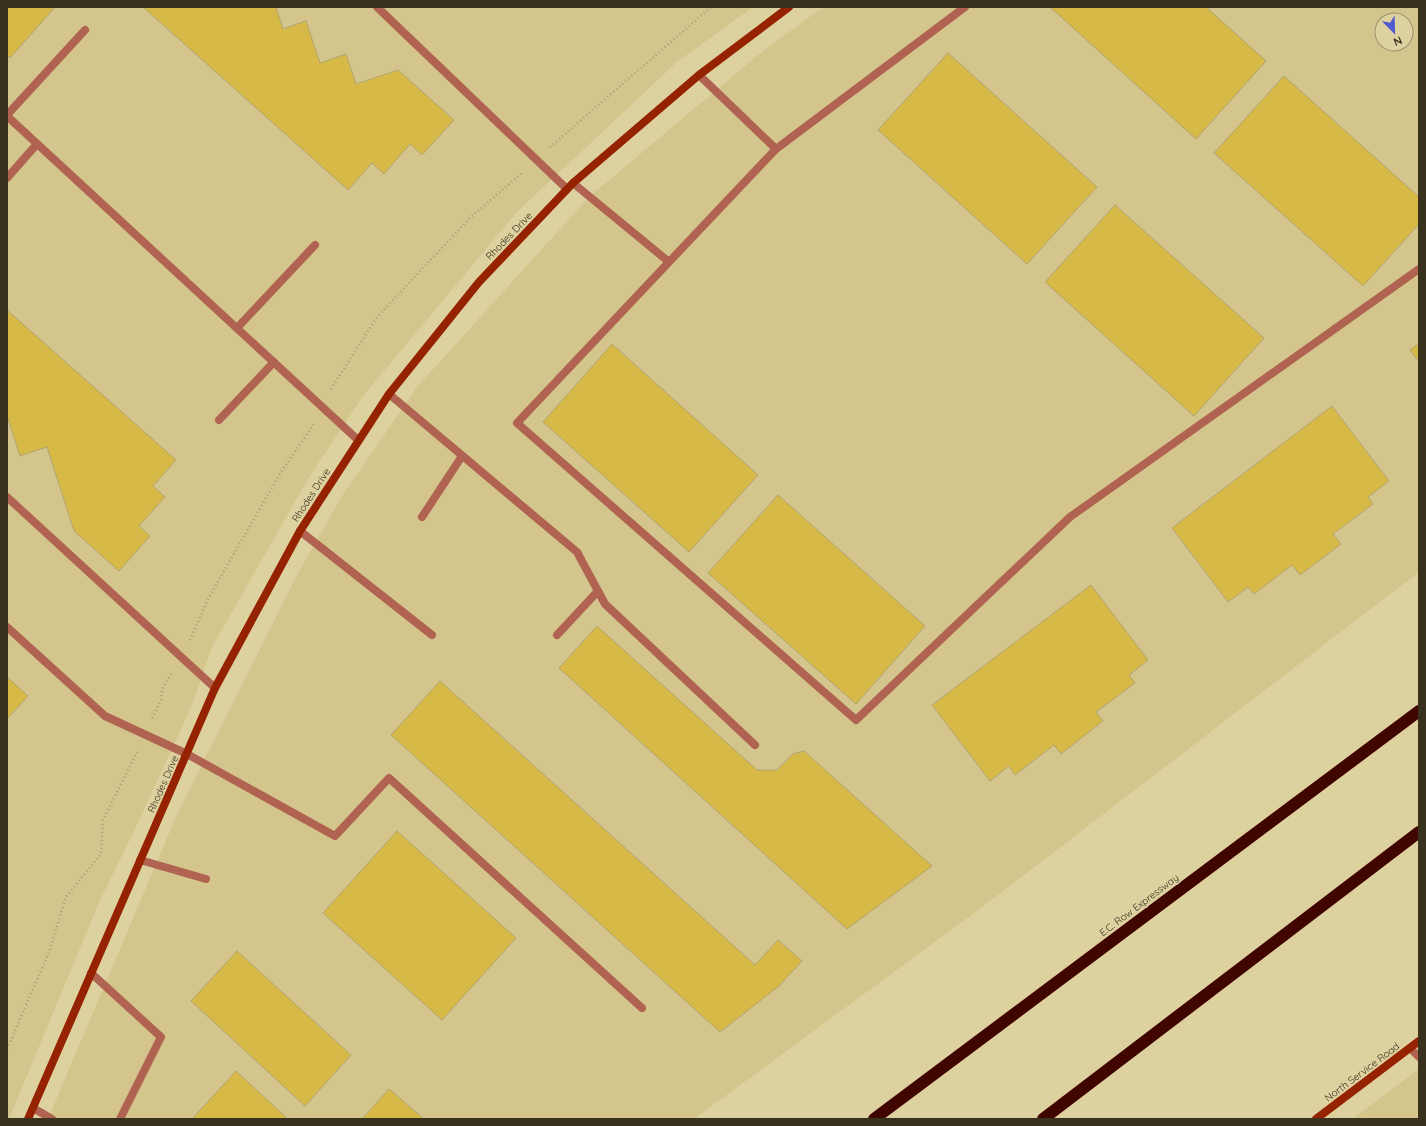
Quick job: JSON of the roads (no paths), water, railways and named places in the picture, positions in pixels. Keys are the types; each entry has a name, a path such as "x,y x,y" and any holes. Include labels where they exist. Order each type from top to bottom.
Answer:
{"highway":[{"name":"E.C. Row Expressway","path":"874,1119 1419,711"},
{"path":"1043,1119 1419,832"}],"street":[{"name":"Rhodes Drive","path":"28,1119 215,688 300,531 389,394 480,282 570,186 699,75 789,7"},
{"name":"North Service Road","path":"1316,1119 1419,1041"}],"lane":[{"path":"377,7 570,186 669,262"},
{"path":"965,7 776,149 517,423 856,720 1070,517 1419,269"},
{"path":"85,30 7,116 358,440"},
{"path":"699,75 776,149"},
{"path":"7,178 37,144"},
{"path":"237,328 315,245"},
{"path":"219,420 274,362"},
{"path":"389,394 577,552 605,604 755,745"},
{"path":"422,517 462,456"},
{"path":"7,497 215,688"},
{"path":"300,531 432,636"},
{"path":"557,635 598,591"},
{"path":"7,627 105,716 186,754 335,836 389,778 642,1008"},
{"path":"140,860 206,879"},
{"path":"91,974 161,1037 120,1119"},
{"path":"1410,1048 1419,1058"},
{"path":"33,1108 52,1119"}]}
